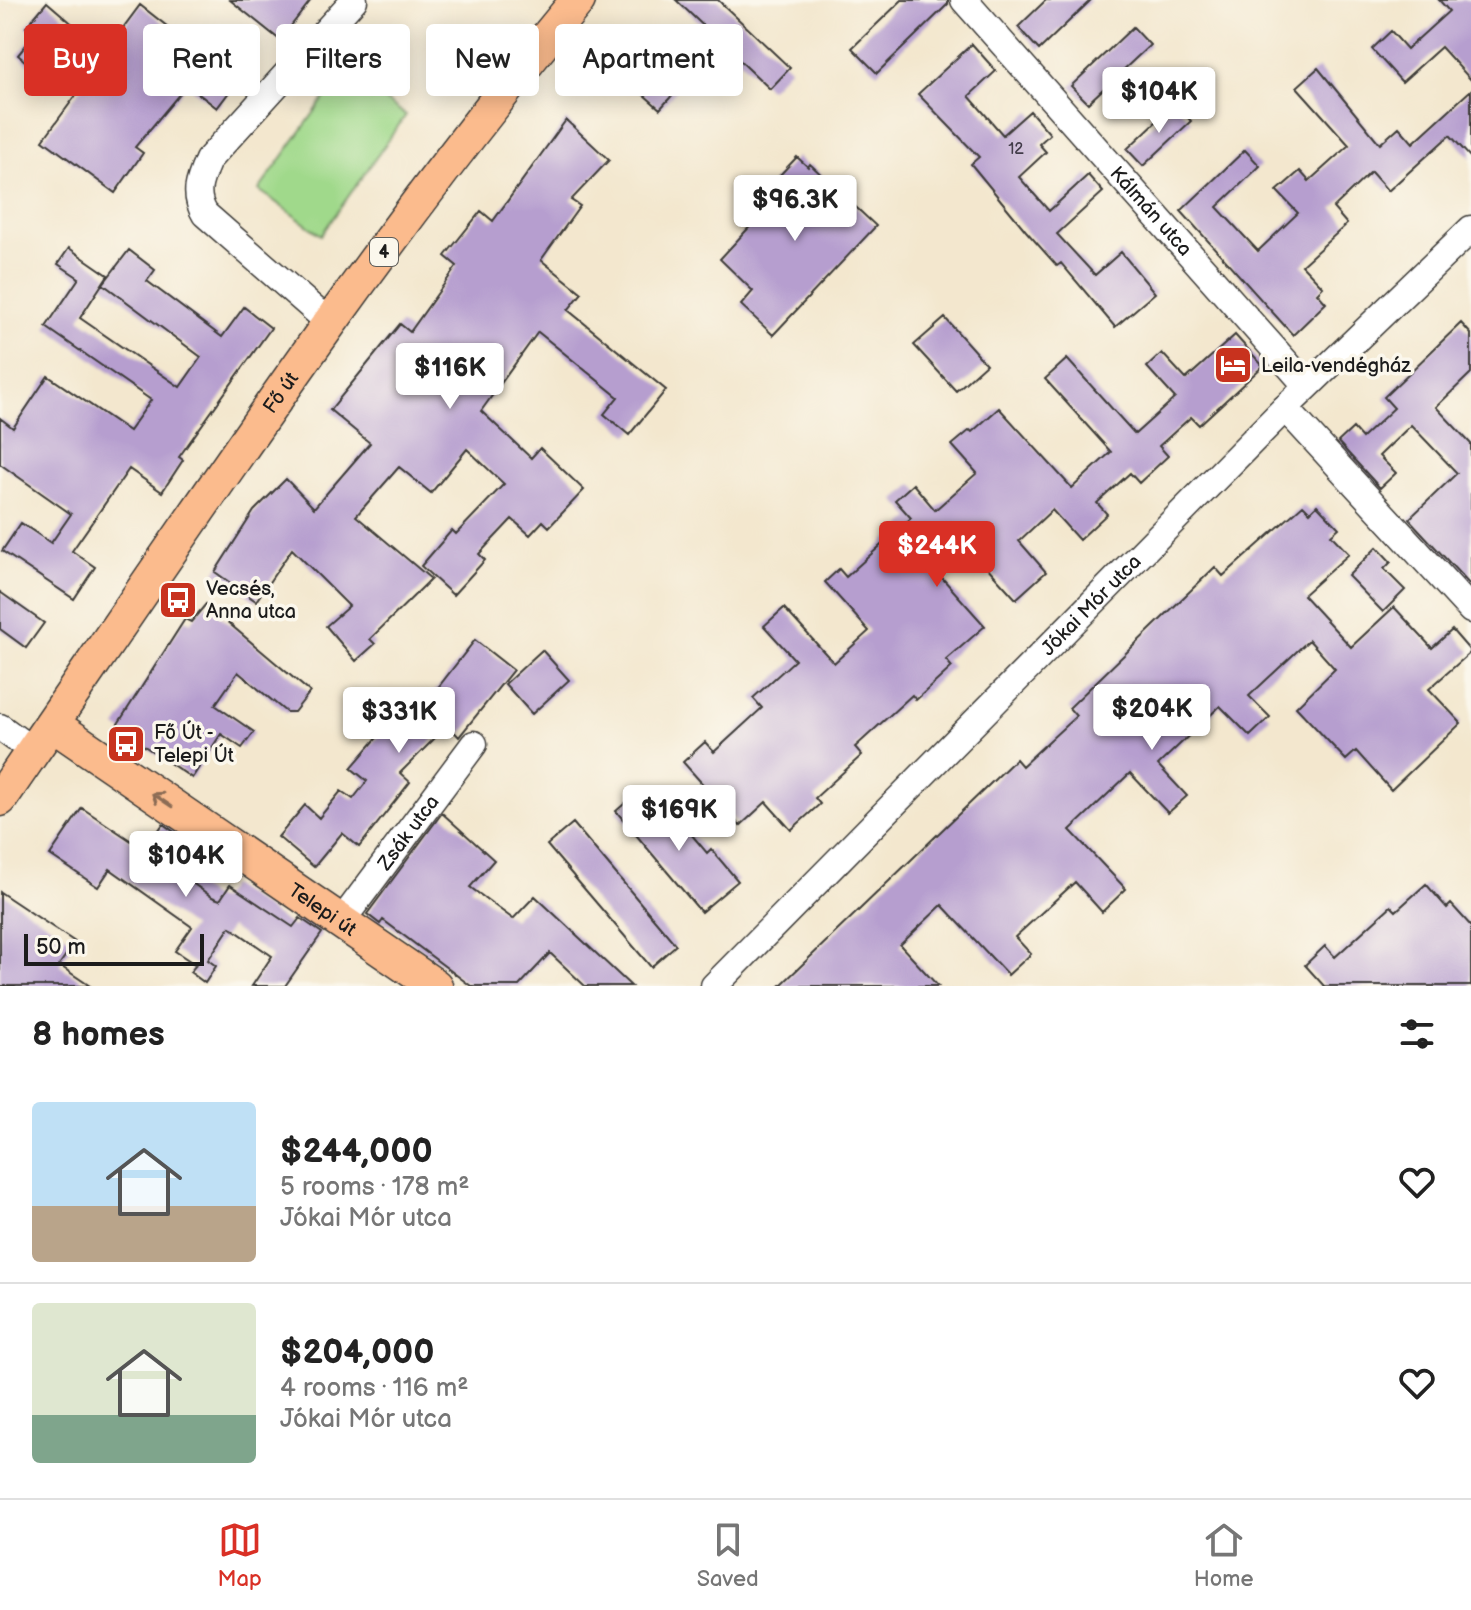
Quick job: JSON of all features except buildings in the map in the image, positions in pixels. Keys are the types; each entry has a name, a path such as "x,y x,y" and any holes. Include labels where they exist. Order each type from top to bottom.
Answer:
{"main road":[{"name":"Fő út","path":"0,799 454,153 578,0"},
{"name":"Telepi út","path":"43,738 341,922 435,986"}],"street":[{"path":"332,325 205,214 197,201 198,184 208,160 354,0"},
{"name":"Kálmán utca","path":"964,0 1307,386"},
{"name":"Jókai Mór utca","path":"714,986 1307,386 1471,229"},
{"path":"1285,408 1471,610"},
{"path":"0,727 43,738"},
{"name":"Zsák utca","path":"341,922 474,744"}],"green space":[{"path":"326,96 379,96 406,115 321,235 259,190"}],"place":[{"name":"Leila-vendégház","path":"1233,365"},
{"name":"Vecsés, Anna utca","path":"178,600"},
{"name":"Fő Út - Telepi Út","path":"126,744"}]}
